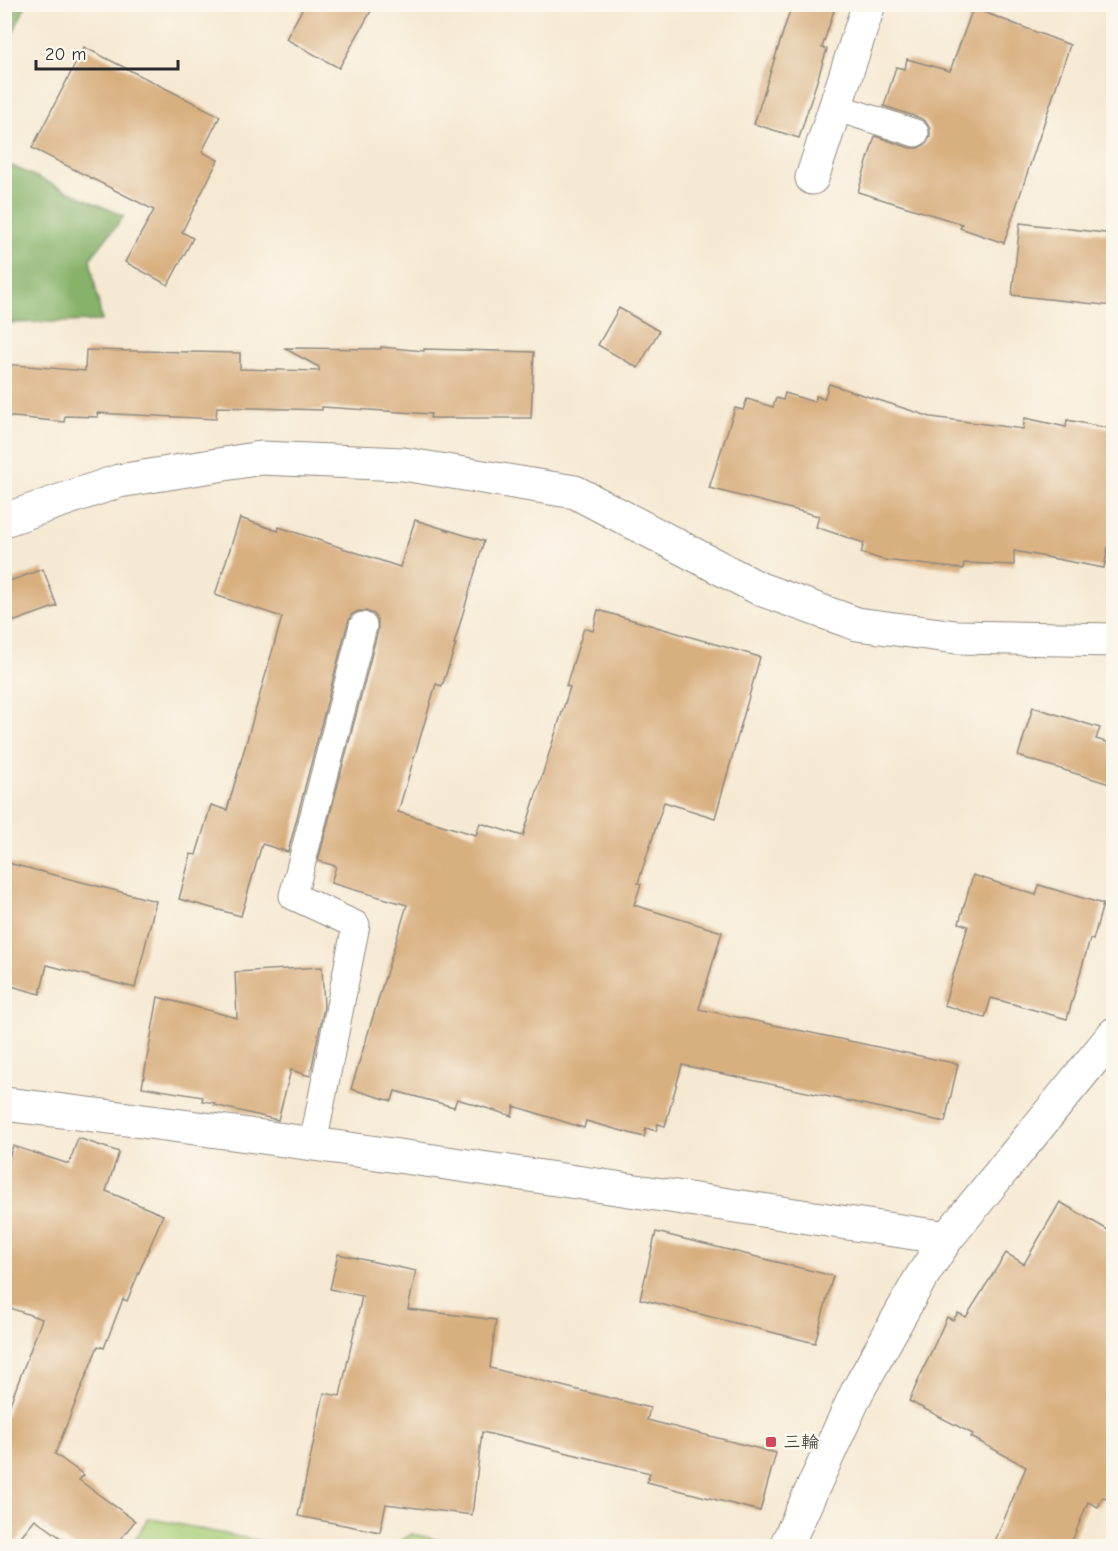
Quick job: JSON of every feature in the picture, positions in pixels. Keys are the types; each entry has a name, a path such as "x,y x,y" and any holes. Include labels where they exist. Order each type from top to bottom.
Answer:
{"street":[{"path":"812,178 869,4"},
{"path":"4,520 119,481 261,458 403,464 575,492 760,589 857,624 956,637 1113,640"},
{"path":"786,1546 857,1392 920,1280 947,1238 1113,1034"},
{"path":"4,1104 313,1144 947,1238"}],"lane":[{"path":"836,107 915,133"},
{"path":"313,1144 356,925 293,896 363,626"}],"green space":[{"path":"4,5 26,5 5,50"},
{"path":"5,163 124,216 90,259 102,321 5,323"},
{"path":"148,1518 283,1546 131,1546"},
{"path":"412,1534 465,1546 393,1546"}],"building":[{"path":"305,4 375,4 339,68 286,39"},
{"path":"792,4 836,4 822,48 827,49 799,138 754,124"},
{"path":"973,8 1070,45 1004,243 960,228 962,224 858,192 875,136 910,148 918,148 926,144 930,137 930,129 926,122 884,106 896,67 905,69 907,59 950,71"},
{"path":"84,47 220,116 202,152 218,160 182,232 193,238 168,285 125,262 154,210 32,148"},
{"path":"1020,223 1113,234 1113,306 1012,295"},
{"path":"619,308 659,331 638,368 598,345"},
{"path":"381,347 424,351 424,349 534,352 531,418 430,418 431,414 322,407 322,410 217,407 216,419 97,413 98,417 65,416 64,422 4,416 4,364 85,371 86,350 240,353 240,369 319,371 319,367 284,348 381,349"},
{"path":"829,384 931,417 1023,429 1025,418 1066,427 1067,420 1113,429 1113,520 1104,568 1014,551 1014,565 964,563 963,569 884,560 861,553 864,543 816,527 819,516 709,488 735,408 743,410 747,399 773,407 776,398 783,400 785,393 814,402 816,396 824,399"},
{"path":"240,518 278,531 279,527 400,567 415,520 484,541 454,644 456,644 442,686 436,684 398,812 476,835 480,823 523,836 570,687 566,686 584,628 593,631 598,610 760,657 715,818 664,802 638,883 641,884 634,905 722,932 699,1009 958,1064 945,1122 682,1065 665,1126 658,1124 656,1131 646,1128 644,1137 586,1121 584,1128 514,1106 512,1116 457,1099 454,1107 395,1091 392,1101 351,1089 407,905 331,883 336,866 318,861 378,630 378,621 374,614 358,611 351,615 348,622 288,852 262,844 241,916 179,899 191,854 196,855 211,805 227,810 282,617 215,595"},
{"path":"43,569 57,606 4,625 4,583"},
{"path":"1033,707 1100,728 1096,739 1113,744 1113,785 1018,756"},
{"path":"4,862 156,901 135,988 47,965 40,994 4,984"},
{"path":"973,875 1036,895 1039,885 1103,904 1093,940 1090,939 1067,1019 991,998 985,1018 944,1005 968,926 959,923"},
{"path":"322,967 324,1007 310,1076 291,1070 278,1120 214,1105 215,1103 202,1101 203,1097 142,1087 158,997 237,1018 235,972"},
{"path":"78,1138 119,1152 106,1191 163,1215 127,1301 123,1299 104,1348 98,1346 55,1454 84,1475 79,1480 135,1521 115,1546 72,1546 35,1519 13,1546 4,1546 4,1420 42,1319 4,1306 4,1172 13,1146 69,1164"},
{"path":"1060,1202 1113,1233 1113,1503 1103,1497 1098,1507 1088,1502 1070,1546 993,1546 1026,1467 971,1437 973,1434 909,1401 947,1317 953,1320 958,1313 966,1317 1006,1253 1024,1264"},
{"path":"656,1232 833,1276 815,1343 640,1299"},
{"path":"338,1254 416,1271 408,1309 496,1320 490,1368 650,1408 647,1420 776,1453 760,1511 647,1482 650,1473 482,1432 472,1515 386,1504 380,1532 298,1516 324,1393 340,1396 362,1296 330,1289"}],"place":[{"name":"三輪","path":"771,1442"}]}
